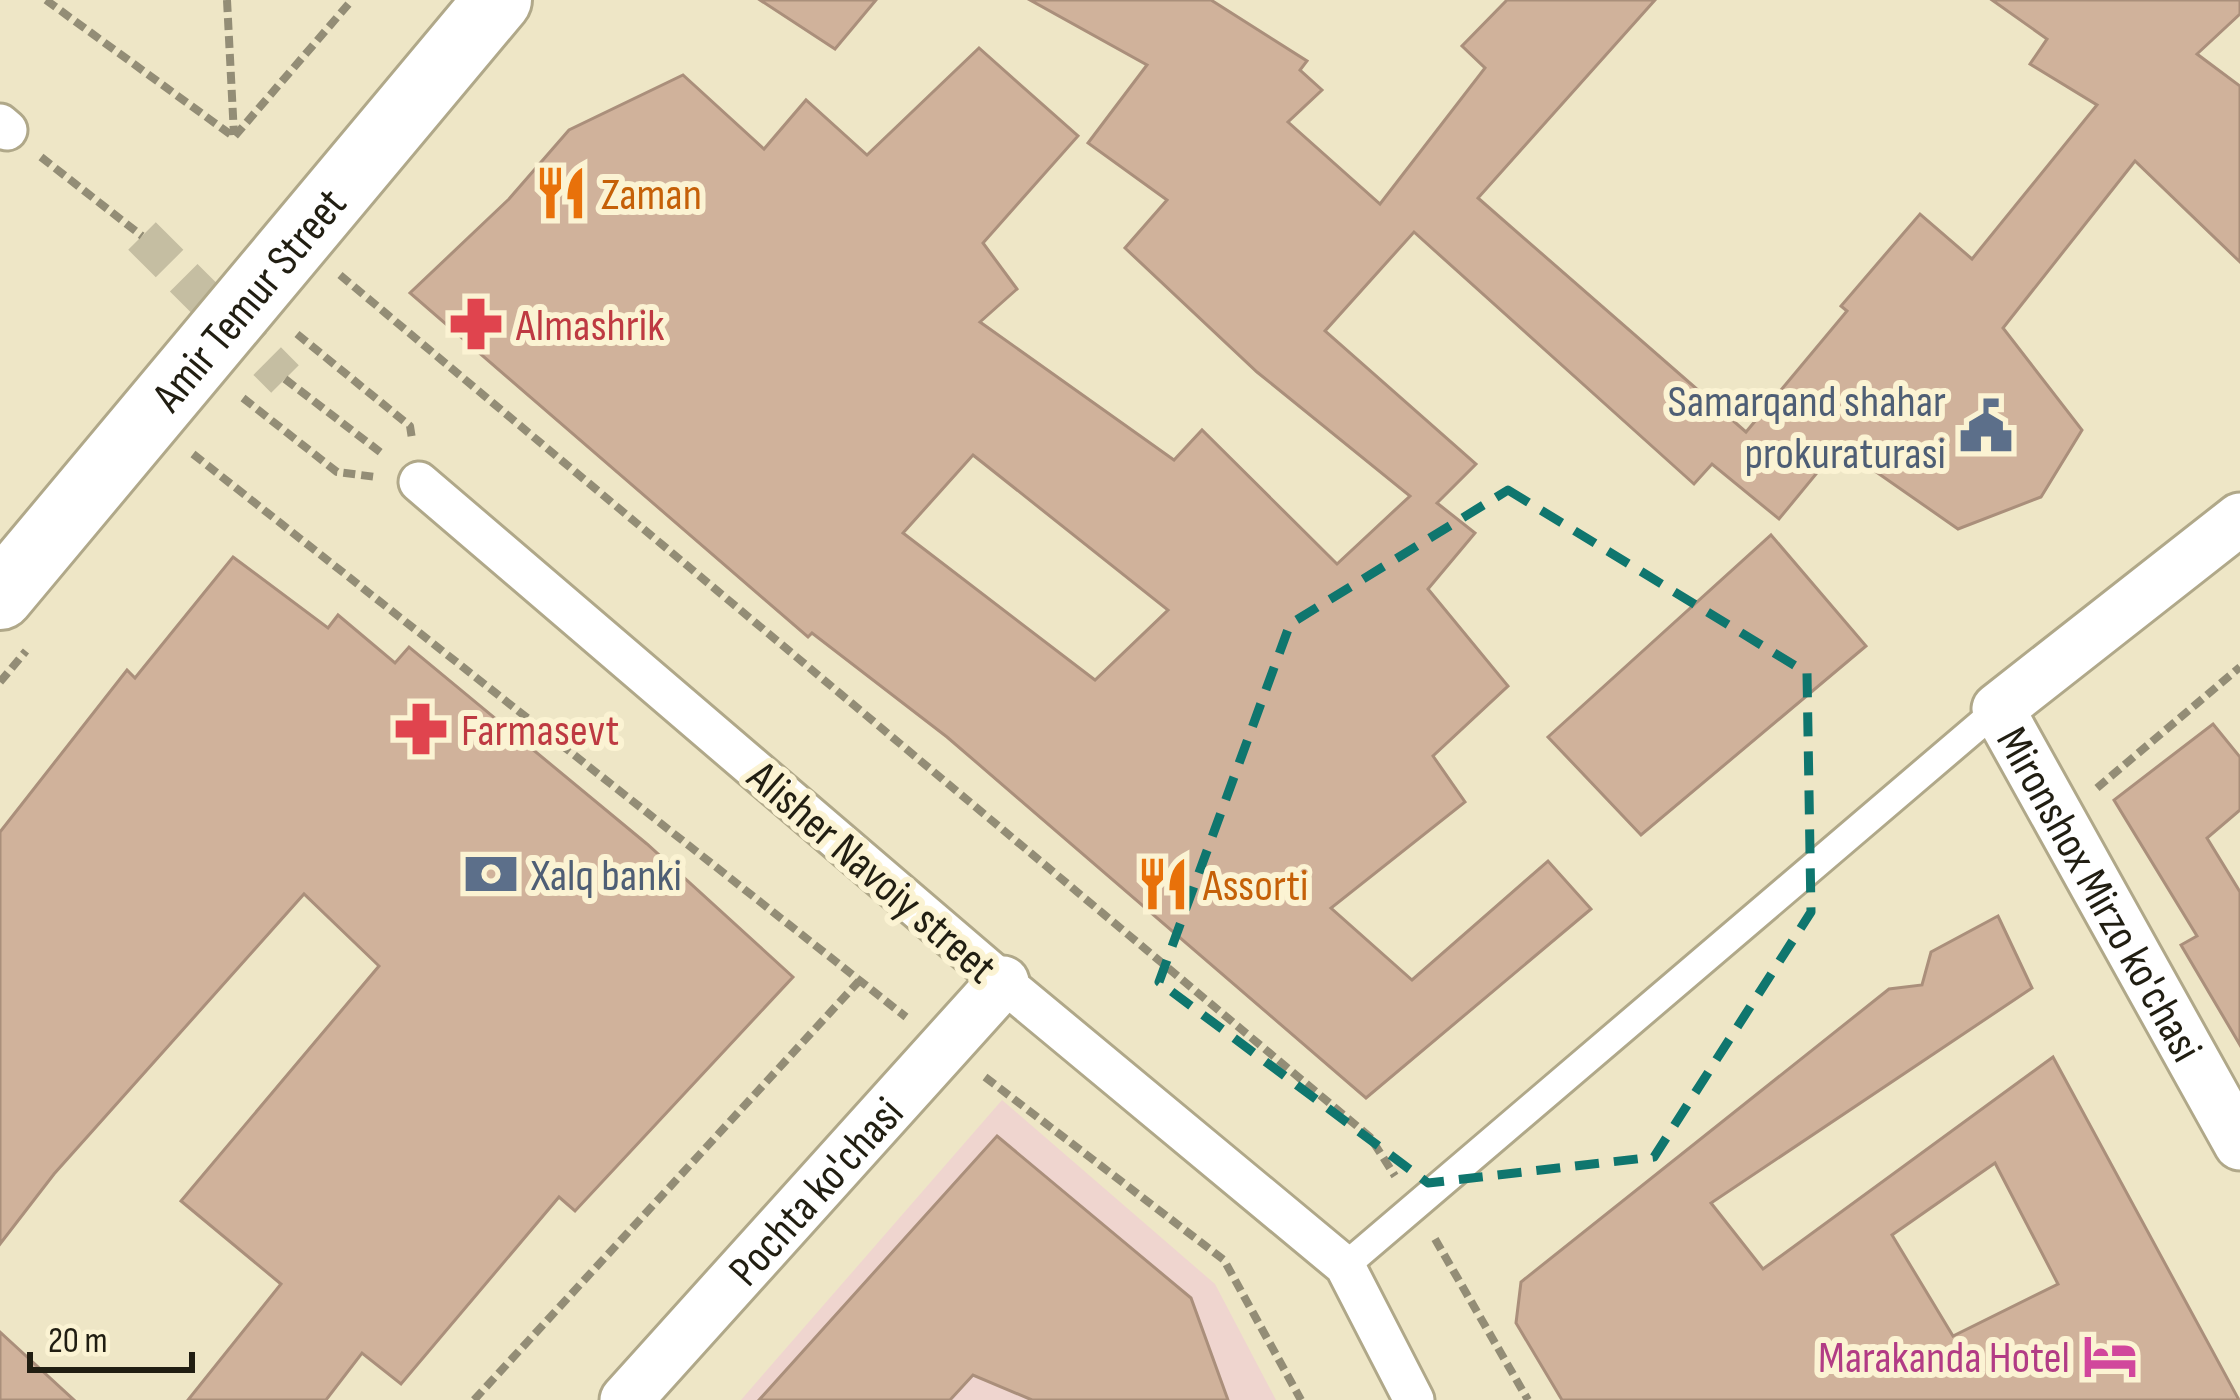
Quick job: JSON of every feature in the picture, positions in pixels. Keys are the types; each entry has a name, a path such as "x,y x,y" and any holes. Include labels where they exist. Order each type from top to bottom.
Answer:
{"main road":[{"name":"Amir Temur Street","path":"0,596 498,0"}],"street":[{"name":"Alisher Navoiy street","path":"419,482 1003,982 1346,1266 1414,1400"},
{"path":"1998,709 2240,519"},
{"name":"Mironshox Mirzo ko'chasi","path":"1998,709 2240,1144"},
{"name":"Pochta ko'chasi","path":"626,1400 1003,982"}],"lane":[{"path":"1346,1266 1998,709"}],"path":[{"path":"46,0 234,137"},
{"path":"227,0 234,137"},
{"path":"234,137 352,0"},
{"path":"3,127 142,236"},
{"path":"339,274 1370,1137 1477,1304 1528,1400"},
{"path":"292,330 410,427 419,482"},
{"path":"285,379 419,482"},
{"path":"238,395 337,472 419,482"},
{"path":"190,452 859,981 1224,1260 1301,1400"},
{"path":"2060,820 2240,667"},
{"path":"474,1400 859,981"}],"highlighted area":[{"path":"1508,490 1807,673 1811,912 1654,1157 1428,1183 1159,982 1290,624"}],"shaded area":[{"path":"1002,1100 1215,1284 1276,1400 741,1400"}],"building":[{"path":"760,0 876,0 835,49"},
{"path":"1030,0 1211,0 1307,61 1300,70 1322,90 1288,122 1380,204 1485,68 1462,46 1507,0 1655,0 1478,198 1746,432 1847,311 1841,306 1920,214 1972,259 2097,105 2030,64 2047,39 1992,0 2240,0 2240,14 2197,54 2240,86 2240,262 2135,161 2003,328 2082,430 2041,497 1958,529 1839,446 1779,519 1712,464 1694,484 1414,232 1325,331 1476,464 1437,503 1475,533 1428,589 1508,686 1433,756 1465,802 1331,908 1412,980 1548,861 1591,909 1366,1098 947,737 812,633 808,637 410,293 509,199 569,130 683,75 764,149 806,100 867,155 979,48 1078,136 983,243 1017,289 980,322 1174,460 1202,430 1337,564 1410,496 1257,372 1125,248 1167,200 1088,143 1147,65","holes":["973,455 1168,610 1095,680 903,533"]},
{"path":"1771,535 1866,646 1641,835 1548,737"},
{"path":"233,557 328,628 338,615 395,663 409,647 647,844 793,977 575,1211 559,1197 401,1384 362,1353 326,1400 188,1400 281,1284 181,1201 379,966 304,894 54,1174 0,1244 0,832 127,670 135,678"},
{"path":"2213,724 2240,757 2240,810 2207,838 2240,892 2240,1045 2181,945 2197,936 2114,800"},
{"path":"1998,916 2032,988 1711,1203 1763,1269 2053,1057 2239,1400 1562,1400 1516,1323 1521,1282 1889,989 1922,985 1931,952","holes":["1995,1163 2058,1284 1953,1336 1892,1235"]},
{"path":"997,1136 1191,1298 1228,1400 1032,1400 973,1375 950,1400 759,1400"},
{"path":"0,1332 74,1400 0,1400"}],"tunnel":[{"path":"142,236 285,379"}],"place":[{"name":"Zaman","path":"561,193"},
{"name":"Almashrik","path":"476,324"},
{"name":"Samarqand shahar prokuraturasi","path":"1986,426"},
{"name":"Farmasevt","path":"421,729"},
{"name":"Xalq banki","path":"491,874"},
{"name":"Assorti","path":"1163,884"},
{"name":"Marakanda Hotel","path":"2110,1356"}]}
